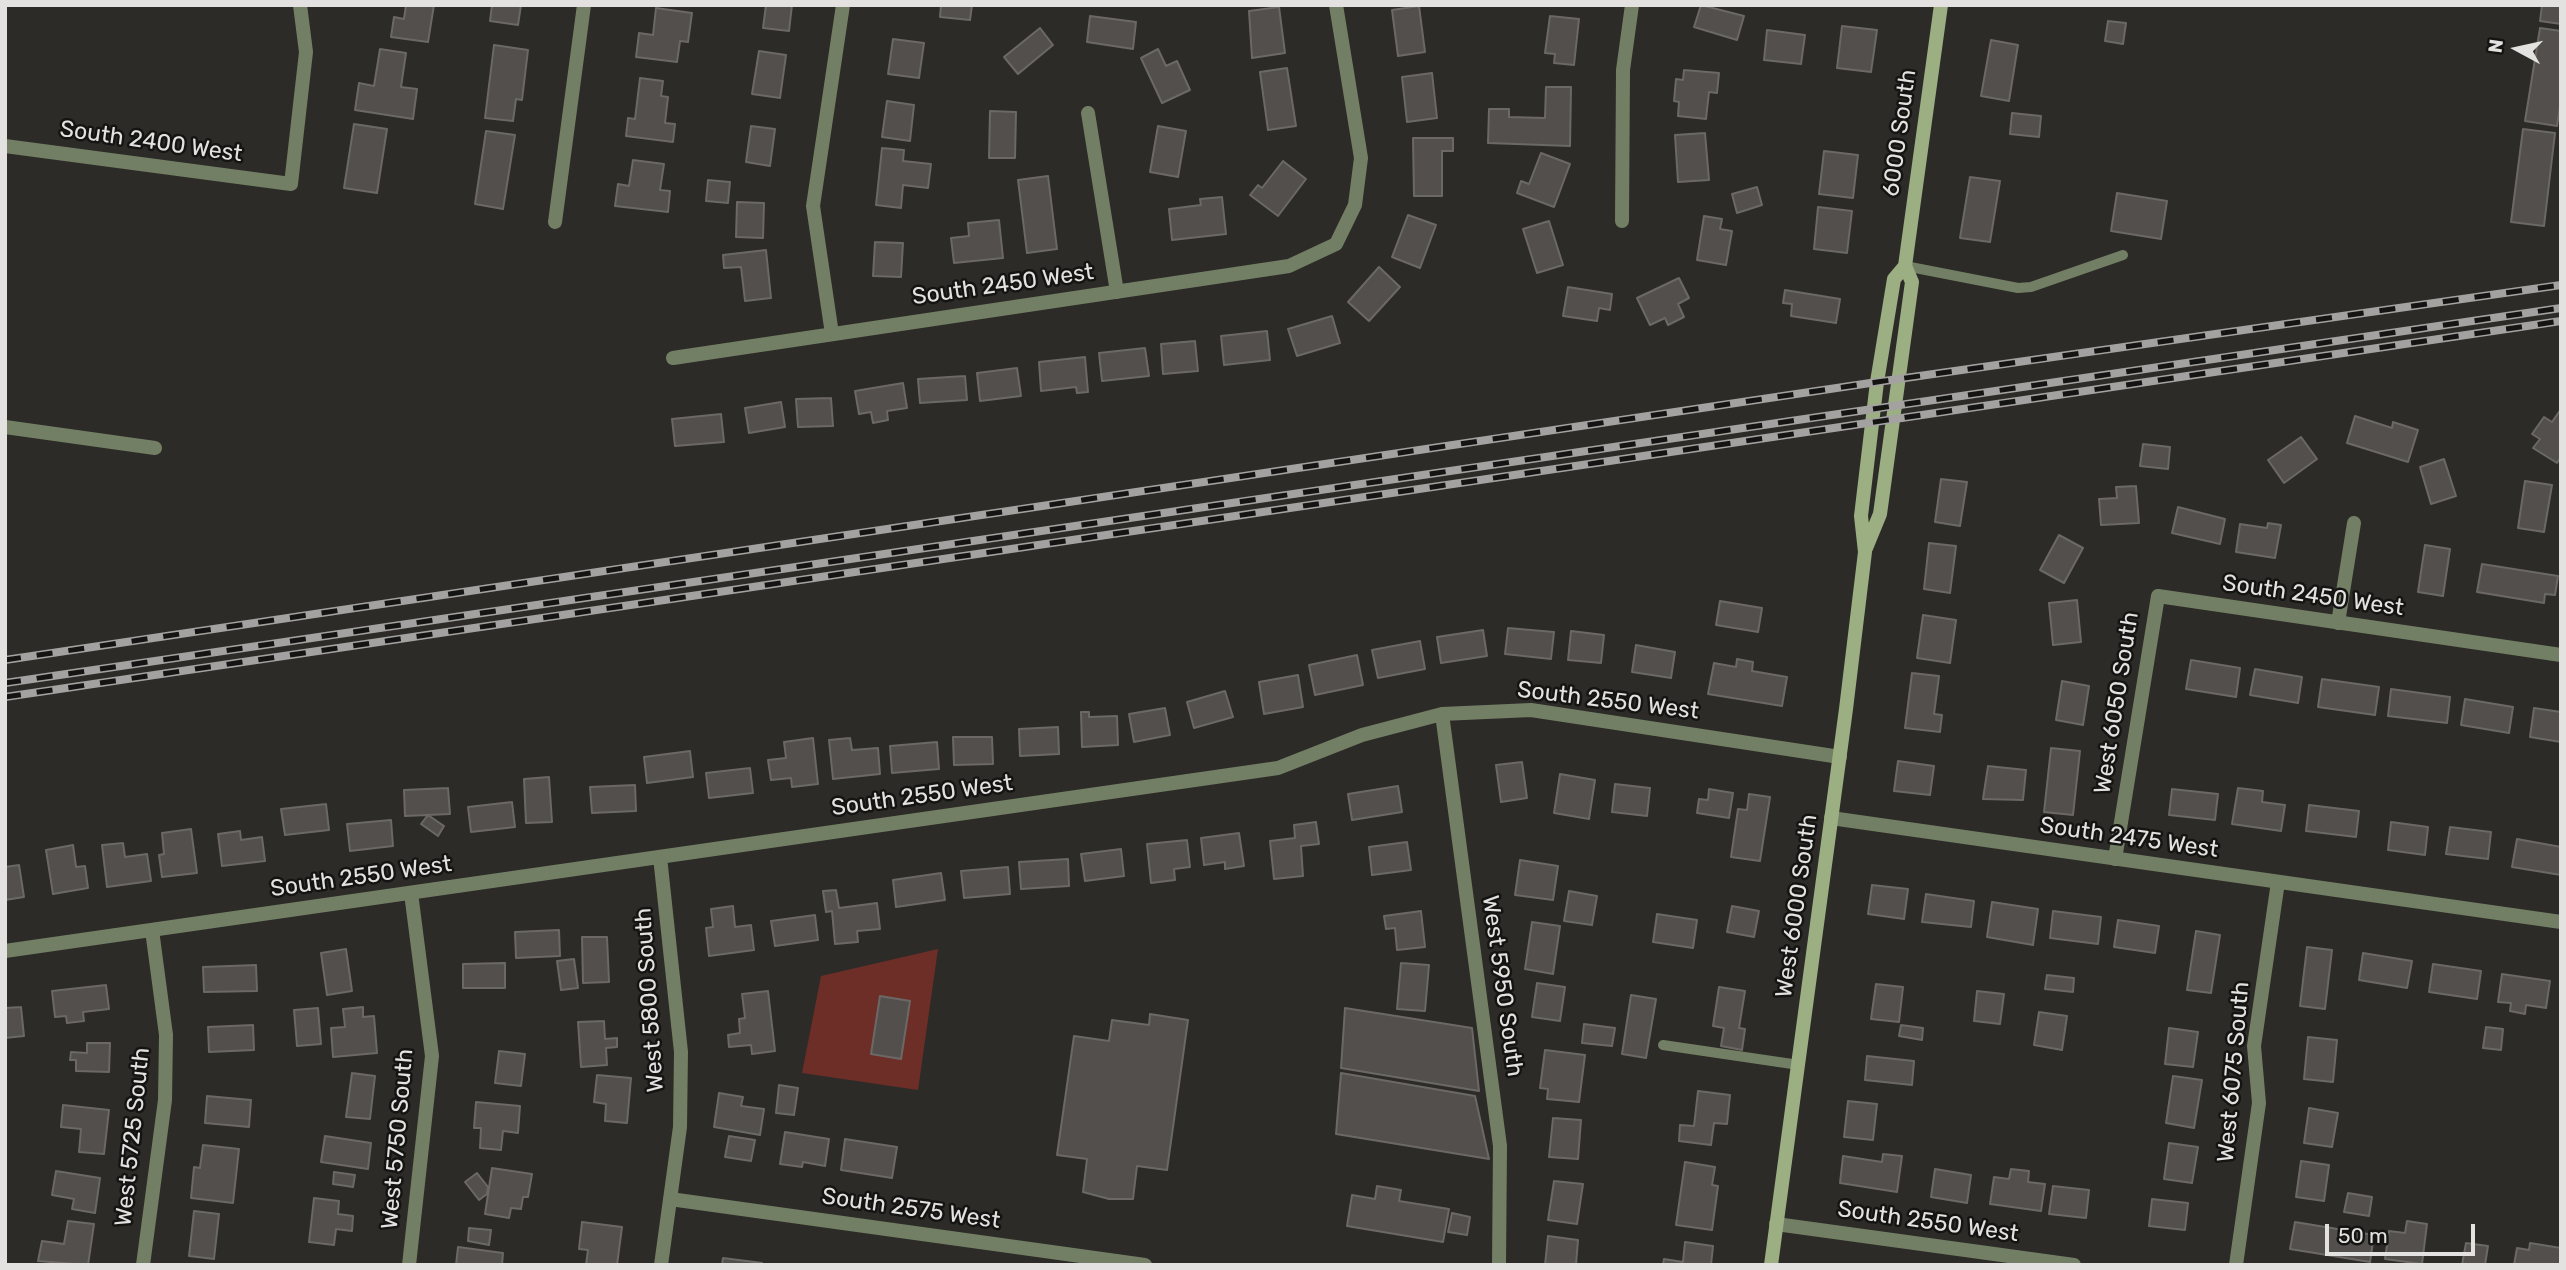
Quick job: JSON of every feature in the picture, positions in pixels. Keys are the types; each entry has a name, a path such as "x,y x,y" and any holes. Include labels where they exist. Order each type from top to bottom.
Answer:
{"street":[{"name":"South 2400 West","path":"5,146 291,184 306,52 300,5"},
{"path":"555,222 584,5"},
{"path":"832,334 813,206 843,5"},
{"name":"South 2450 West","path":"673,358 1289,266 1336,244 1355,205 1361,158 1336,5"},
{"path":"1622,221 1623,70 1632,5"},
{"name":"6000 South","path":"1893,419 1912,282 1905,266 1941,5"},
{"path":"1088,113 1117,292"},
{"name":"6000 South","path":"1874,422 1894,279 1905,266"},
{"name":"West 6000 South","path":"1865,552 1880,514 1893,419"},
{"name":"West 6000 South","path":"1770,1265 1840,757 1865,552 1861,516 1874,422"},
{"path":"5,427 155,448"},
{"path":"2338,623 2354,523"},
{"name":"South 2450 West","path":"2158,596 2561,655"},
{"name":"West 6050 South","path":"2115,859 2158,596"},
{"name":"South 2550 West","path":"5,951 1278,768 1362,735 1442,714 1531,710 1840,757"},
{"name":"West 5950 South","path":"1442,714 1500,1146 1499,1265"},
{"name":"South 2475 West","path":"1831,818 2561,922"},
{"name":"West 5800 South","path":"660,857 681,1052 680,1127 661,1265"},
{"name":"West 6075 South","path":"2236,1265 2259,1102 2254,1046 2278,882"},
{"name":"West 5750 South","path":"409,1265 432,1056 411,893"},
{"name":"West 5725 South","path":"143,1265 164,1100 166,1035 152,930"},
{"name":"South 2575 West","path":"670,1199 1145,1265"},
{"name":"South 2550 West","path":"1776,1224 2074,1265"}],"lane":[{"path":"1905,266 2018,288 2123,256"},
{"path":"1663,1045 1799,1065"}],"shaded area":[{"path":"938,949 918,1090 802,1073 821,976"}],"building":[{"path":"406,5 434,5 428,42 391,37 394,17 404,19"},
{"path":"492,5 521,5 518,25 490,21"},
{"path":"766,5 792,5 789,31 763,28"},
{"path":"941,5 972,5 970,20 940,17"},
{"path":"1701,5 1744,16 1737,40 1694,27"},
{"path":"2542,5 2561,5 2561,24 2540,21"},
{"path":"1419,6 1425,52 1398,56 1392,10"},
{"path":"1279,7 1285,53 1252,58 1249,11"},
{"path":"656,8 692,13 688,42 680,41 677,62 636,57 639,33 653,35"},
{"path":"1090,16 1136,22 1133,49 1087,42"},
{"path":"1550,16 1579,19 1574,65 1554,63 1555,54 1545,53"},
{"path":"2108,21 2126,23 2123,44 2105,41"},
{"path":"1842,26 1877,30 1871,72 1837,68"},
{"path":"1040,28 1053,45 1018,74 1004,57"},
{"path":"2540,28 2561,31 2561,100 2557,126 2525,121"},
{"path":"1767,30 1805,35 1801,64 1764,60"},
{"path":"893,39 924,43 919,78 888,74"},
{"path":"1991,40 2018,45 2009,101 1981,96"},
{"path":"494,45 528,50 522,100 516,99 513,121 485,118"},
{"path":"380,49 406,53 401,87 417,89 413,119 355,110 359,83 374,86"},
{"path":"1158,49 1166,66 1177,61 1190,90 1162,103 1141,58"},
{"path":"759,51 786,55 780,98 752,94"},
{"path":"1287,68 1296,126 1268,130 1260,72"},
{"path":"1684,70 1719,73 1717,93 1709,92 1706,119 1678,116 1679,102 1674,101 1676,79 1683,80"},
{"path":"1432,73 1437,118 1407,122 1402,77"},
{"path":"640,78 663,81 661,96 668,97 665,123 675,124 673,142 626,136 628,118 635,119"},
{"path":"1546,87 1571,87 1570,146 1488,143 1489,109 1509,109 1509,117 1545,118"},
{"path":"887,101 914,105 910,141 882,137"},
{"path":"990,111 1016,112 1015,158 989,158"},
{"path":"2012,113 2041,116 2039,137 2010,134"},
{"path":"354,124 387,129 377,193 344,188"},
{"path":"751,126 775,129 770,166 746,162"},
{"path":"1158,126 1186,131 1178,177 1150,172"},
{"path":"2523,129 2555,133 2544,226 2511,222"},
{"path":"486,131 515,135 503,209 475,204"},
{"path":"1705,133 1709,180 1678,182 1675,135"},
{"path":"1413,138 1453,138 1453,151 1442,151 1442,196 1414,196"},
{"path":"882,148 904,150 903,161 931,164 928,188 903,185 901,208 876,205"},
{"path":"1824,151 1858,155 1853,198 1819,194"},
{"path":"1541,153 1570,164 1554,207 1517,193 1521,181 1529,184"},
{"path":"633,160 664,164 660,190 670,191 668,212 615,206 618,184 629,186"},
{"path":"1283,161 1306,179 1278,216 1250,195 1258,185 1262,188"},
{"path":"1048,176 1057,249 1027,253 1018,180"},
{"path":"1970,177 2000,181 1990,242 1960,238"},
{"path":"708,180 730,182 728,203 706,201"},
{"path":"1757,187 1762,205 1737,213 1732,194"},
{"path":"2117,193 2167,201 2161,239 2111,231"},
{"path":"1222,197 1226,234 1172,240 1169,209 1201,205 1200,199"},
{"path":"737,202 764,203 763,238 736,237"},
{"path":"1818,207 1852,211 1847,253 1814,249"},
{"path":"1408,215 1436,225 1420,268 1392,257"},
{"path":"1704,216 1722,219 1720,229 1732,231 1726,265 1697,260"},
{"path":"999,220 1003,258 954,263 951,238 969,236 968,223"},
{"path":"1549,221 1563,265 1537,273 1523,229"},
{"path":"875,242 903,243 901,277 873,276"},
{"path":"766,250 771,298 745,301 741,267 724,268 723,255"},
{"path":"1379,267 1400,287 1369,321 1348,302"},
{"path":"1679,278 1689,298 1678,304 1684,317 1668,325 1665,318 1650,325 1637,298"},
{"path":"1568,287 1612,294 1610,310 1599,308 1597,321 1563,316"},
{"path":"1785,290 1840,299 1836,323 1791,316 1792,304 1783,303"},
{"path":"1332,316 1340,343 1297,356 1288,329"},
{"path":"1267,331 1270,360 1224,365 1221,336"},
{"path":"1195,341 1198,371 1163,374 1161,344"},
{"path":"1145,348 1149,376 1102,381 1099,353"},
{"path":"1085,357 1088,392 1077,393 1076,387 1041,391 1039,362"},
{"path":"1017,368 1021,396 980,401 977,373"},
{"path":"965,376 967,400 920,403 918,379"},
{"path":"903,383 907,408 887,411 888,420 873,423 871,412 859,414 855,391"},
{"path":"831,398 833,426 798,427 796,399"},
{"path":"781,402 785,427 749,433 745,408"},
{"path":"2561,409 2561,457 2557,463 2533,448 2540,439 2532,434 2544,417 2552,422"},
{"path":"721,414 724,442 675,446 672,419"},
{"path":"2355,416 2392,428 2393,422 2418,430 2408,462 2347,443"},
{"path":"2301,437 2317,459 2284,483 2268,460"},
{"path":"2143,444 2170,447 2168,469 2140,466"},
{"path":"2444,459 2456,496 2431,504 2420,467"},
{"path":"1941,479 1967,482 1960,526 1935,522"},
{"path":"2525,481 2552,485 2544,532 2518,528"},
{"path":"2136,486 2139,523 2101,525 2099,499 2117,498 2116,487"},
{"path":"2178,507 2225,519 2220,544 2172,533"},
{"path":"2268,523 2281,525 2275,558 2236,552 2240,524 2267,528"},
{"path":"2059,535 2083,548 2064,583 2040,570"},
{"path":"1929,543 1956,546 1950,593 1924,589"},
{"path":"2425,545 2450,549 2443,596 2418,592"},
{"path":"2482,564 2558,576 2555,595 2545,594 2544,603 2477,592"},
{"path":"2077,600 2081,642 2053,645 2049,603"},
{"path":"1720,601 1762,608 1758,632 1716,625"},
{"path":"1923,615 1956,620 1950,663 1917,658"},
{"path":"1508,628 1554,632 1551,659 1505,654"},
{"path":"1483,630 1487,656 1441,663 1437,637"},
{"path":"1571,631 1604,635 1601,663 1568,660"},
{"path":"1420,641 1425,669 1378,678 1372,650"},
{"path":"1636,645 1675,652 1671,678 1632,672"},
{"path":"1357,655 1363,685 1315,695 1309,665"},
{"path":"1737,659 1753,662 1752,671 1787,677 1782,706 1708,694 1714,663 1736,667"},
{"path":"2191,660 2240,668 2236,697 2186,689"},
{"path":"2255,669 2302,677 2298,703 2250,695"},
{"path":"1912,673 1939,676 1934,714 1942,715 1940,732 1905,728"},
{"path":"1298,675 1303,707 1264,714 1259,682"},
{"path":"2322,679 2379,687 2375,715 2318,707"},
{"path":"2062,681 2089,686 2083,725 2056,720"},
{"path":"2391,689 2450,697 2447,723 2388,716"},
{"path":"1225,691 1233,717 1194,728 1187,702"},
{"path":"2465,699 2513,707 2509,733 2461,725"},
{"path":"1165,708 1170,735 1134,742 1129,714"},
{"path":"2534,708 2561,712 2561,742 2530,737"},
{"path":"1081,712 1089,712 1089,717 1117,716 1118,745 1082,747"},
{"path":"1058,727 1059,754 1020,756 1019,729"},
{"path":"953,737 992,737 993,764 954,765"},
{"path":"813,738 818,784 792,787 791,778 771,780 768,760 786,758 784,742"},
{"path":"850,738 852,750 878,748 880,774 833,779 829,740"},
{"path":"937,742 939,769 892,773 890,746"},
{"path":"2051,748 2080,751 2073,815 2044,812"},
{"path":"690,751 693,777 647,783 644,757"},
{"path":"1898,761 1934,766 1930,795 1894,791"},
{"path":"1522,762 1527,798 1501,802 1496,765"},
{"path":"1988,766 2026,770 2023,800 1983,799"},
{"path":"750,768 753,793 709,798 706,773"},
{"path":"1560,774 1595,780 1589,819 1554,813"},
{"path":"549,777 552,822 526,823 524,779"},
{"path":"1615,784 1650,788 1647,816 1612,812"},
{"path":"635,785 636,811 592,813 590,787"},
{"path":"1398,786 1402,812 1352,820 1348,794"},
{"path":"448,788 450,814 405,816 404,790"},
{"path":"2238,788 2263,791 2262,802 2285,805 2281,831 2232,824"},
{"path":"1709,789 1733,793 1729,818 1697,813 1699,799 1708,800"},
{"path":"2172,789 2218,794 2215,820 2169,815"},
{"path":"1749,794 1770,797 1760,861 1731,857 1738,809 1747,810"},
{"path":"512,802 515,827 471,832 468,807"},
{"path":"326,804 329,830 285,835 281,809"},
{"path":"2309,805 2359,811 2356,837 2306,831"},
{"path":"428,815 444,826 438,836 421,824"},
{"path":"391,820 393,846 350,851 347,824"},
{"path":"1316,822 1319,844 1301,846 1303,876 1274,879 1270,841 1295,838 1294,825"},
{"path":"2391,822 2428,827 2425,855 2388,850"},
{"path":"2450,827 2491,832 2488,859 2446,854"},
{"path":"191,829 197,873 162,877 159,855 164,854 162,833"},
{"path":"240,831 241,840 262,837 265,861 222,866 218,834"},
{"path":"1239,833 1244,866 1225,869 1225,862 1204,865 1201,838"},
{"path":"2517,839 2561,847 2561,875 2512,867"},
{"path":"1187,840 1190,867 1174,869 1175,880 1151,883 1147,844"},
{"path":"1407,842 1411,870 1372,875 1369,847"},
{"path":"123,843 125,857 147,854 151,881 107,887 102,845"},
{"path":"73,845 76,867 85,866 88,888 53,894 46,850"},
{"path":"1121,849 1124,876 1085,881 1081,854"},
{"path":"1068,859 1069,886 1021,889 1019,862"},
{"path":"1520,860 1558,866 1553,900 1515,895"},
{"path":"19,865 24,897 5,900 5,867"},
{"path":"1008,867 1010,894 964,898 961,871"},
{"path":"941,873 945,900 896,907 893,880"},
{"path":"1872,885 1908,889 1904,919 1868,914"},
{"path":"836,890 839,908 877,903 880,929 857,931 858,942 835,944 832,911 826,912 823,891"},
{"path":"1569,891 1597,896 1592,925 1564,921"},
{"path":"1926,894 1974,901 1971,927 1922,922"},
{"path":"1992,902 2038,909 2033,945 1987,937"},
{"path":"733,906 735,927 751,925 754,950 709,956 706,928 713,927 711,909"},
{"path":"1732,906 1759,911 1754,937 1727,932"},
{"path":"1421,911 1425,947 1397,950 1395,928 1386,929 1384,916"},
{"path":"2053,911 2101,917 2098,944 2050,938"},
{"path":"1657,914 1697,920 1693,948 1653,942"},
{"path":"815,915 818,940 775,946 771,921"},
{"path":"2118,920 2159,926 2155,953 2114,947"},
{"path":"1532,922 1560,926 1553,974 1525,969"},
{"path":"559,930 560,956 516,958 515,932"},
{"path":"2196,931 2220,935 2211,993 2187,990"},
{"path":"582,937 607,937 609,982 583,983"},
{"path":"2307,947 2332,950 2325,1009 2300,1006"},
{"path":"346,949 352,991 327,995 321,953"},
{"path":"2363,953 2412,961 2407,988 2359,980"},
{"path":"574,959 578,988 561,990 557,961"},
{"path":"505,963 505,988 463,988 463,964"},
{"path":"1401,963 1429,965 1425,1011 1397,1009"},
{"path":"2433,964 2481,971 2477,999 2429,992"},
{"path":"256,965 257,991 204,992 203,967"},
{"path":"2502,974 2550,981 2546,1008 2526,1005 2525,1014 2510,1011 2511,1003 2498,1002"},
{"path":"2047,975 2074,978 2073,992 2045,989"},
{"path":"1537,983 1565,987 1560,1021 1532,1017"},
{"path":"1876,984 1903,987 1899,1022 1871,1019"},
{"path":"106,985 109,1009 83,1012 84,1021 67,1023 66,1016 55,1017 52,991"},
{"path":"1719,987 1745,991 1739,1028 1745,1029 1742,1050 1721,1046 1724,1028 1713,1026"},
{"path":"768,991 775,1051 752,1054 751,1045 729,1047 728,1035 740,1033 739,1019 745,1018 742,994"},
{"path":"1977,991 2004,994 2000,1024 1974,1021"},
{"path":"1631,995 1656,999 1646,1058 1622,1054"},
{"path":"880,996 910,1001 901,1059 871,1054"},
{"path":"21,1007 24,1036 5,1038 5,1008"},
{"path":"363,1007 363,1017 374,1016 377,1053 333,1057 331,1028 345,1027 343,1009"},
{"path":"318,1008 321,1044 297,1046 294,1010"},
{"path":"1345,1008 1472,1028 1479,1091 1341,1068"},
{"path":"2039,1012 2067,1016 2062,1050 2034,1045"},
{"path":"1150,1014 1188,1020 1167,1170 1137,1166 1133,1199 1109,1199 1083,1192 1087,1159 1057,1155 1074,1036 1109,1041 1112,1020 1149,1025"},
{"path":"604,1021 605,1039 617,1038 617,1047 606,1048 607,1065 581,1067 578,1022"},
{"path":"1584,1024 1615,1028 1612,1046 1582,1043"},
{"path":"253,1025 254,1050 209,1052 208,1027"},
{"path":"1901,1025 1923,1028 1922,1040 1899,1036"},
{"path":"2486,1027 2503,1029 2501,1050 2483,1048"},
{"path":"2169,1028 2198,1032 2193,1067 2165,1064"},
{"path":"2308,1037 2337,1040 2333,1082 2304,1079"},
{"path":"87,1043 110,1043 109,1072 76,1071 76,1060 70,1060 71,1052 87,1053"},
{"path":"1545,1050 1585,1055 1579,1102 1547,1099 1548,1089 1540,1088"},
{"path":"499,1051 525,1054 521,1086 495,1083"},
{"path":"1867,1056 1914,1061 1912,1085 1865,1080"},
{"path":"352,1073 375,1076 370,1119 346,1117"},
{"path":"1341,1073 1475,1096 1489,1159 1336,1134"},
{"path":"597,1075 631,1078 627,1123 605,1121 606,1104 594,1102"},
{"path":"2173,1076 2202,1080 2194,1128 2166,1123"},
{"path":"779,1085 798,1088 794,1115 776,1113"},
{"path":"1698,1091 1730,1095 1727,1124 1714,1123 1711,1145 1679,1141 1680,1125 1694,1126"},
{"path":"719,1093 743,1097 741,1106 764,1109 760,1135 714,1127"},
{"path":"207,1096 251,1100 249,1127 205,1123"},
{"path":"1848,1101 1877,1104 1873,1140 1844,1137"},
{"path":"476,1102 520,1106 518,1133 503,1131 501,1150 480,1148 481,1128 474,1128"},
{"path":"63,1105 109,1110 104,1154 79,1152 81,1129 61,1127"},
{"path":"2309,1108 2338,1113 2332,1147 2304,1143"},
{"path":"1553,1118 1581,1120 1578,1159 1549,1157"},
{"path":"785,1132 829,1139 825,1166 803,1162 802,1167 780,1164"},
{"path":"325,1136 371,1143 368,1169 321,1162"},
{"path":"729,1136 755,1140 751,1161 725,1157"},
{"path":"845,1139 897,1147 892,1178 841,1170"},
{"path":"2169,1143 2198,1147 2192,1183 2164,1179"},
{"path":"203,1145 239,1149 233,1203 191,1198 194,1167 200,1168"},
{"path":"1883,1154 1902,1156 1897,1192 1840,1183 1843,1156 1882,1162"},
{"path":"2301,1161 2329,1165 2324,1201 2296,1197"},
{"path":"1685,1162 1715,1167 1712,1185 1718,1186 1712,1230 1676,1225"},
{"path":"492,1168 532,1174 528,1197 523,1197 521,1209 511,1208 509,1218 485,1214"},
{"path":"1935,1169 1971,1175 1967,1203 1931,1197"},
{"path":"2011,1169 2029,1171 2028,1182 2045,1184 2041,1211 1990,1204 1994,1177 2009,1179"},
{"path":"56,1171 100,1178 95,1213 72,1209 74,1199 52,1195"},
{"path":"334,1172 355,1175 353,1187 333,1184"},
{"path":"477,1173 488,1187 487,1194 479,1200 465,1182"},
{"path":"1554,1181 1583,1184 1577,1224 1548,1220"},
{"path":"1377,1186 1401,1190 1399,1201 1449,1209 1443,1242 1347,1226 1352,1195 1375,1199"},
{"path":"2053,1186 2089,1190 2086,1218 2049,1214"},
{"path":"2348,1193 2372,1197 2369,1216 2344,1212"},
{"path":"314,1198 339,1201 338,1214 353,1216 352,1231 336,1229 334,1245 309,1242"},
{"path":"2152,1199 2188,1203 2185,1230 2149,1226"},
{"path":"194,1211 219,1214 214,1259 189,1256"},
{"path":"1452,1213 1470,1217 1467,1235 1448,1232"},
{"path":"68,1221 94,1224 88,1265 38,1261 42,1241 64,1244"},
{"path":"2407,1221 2427,1224 2422,1264 2385,1259 2389,1231 2405,1233"},
{"path":"582,1222 622,1227 617,1265 586,1265 588,1250 579,1249"},
{"path":"2295,1222 2374,1235 2370,1262 2290,1249"},
{"path":"469,1228 491,1230 489,1245 468,1241"},
{"path":"1548,1236 1578,1240 1576,1265 1545,1265"},
{"path":"1685,1242 1713,1246 1711,1265 1663,1265 1664,1259 1683,1262"},
{"path":"2466,1243 2488,1246 2485,1265 2462,1265"},
{"path":"2530,1243 2561,1248 2561,1265 2514,1265 2517,1248 2529,1250"},
{"path":"458,1247 503,1253 502,1265 456,1265"},
{"path":"723,1258 762,1263 762,1265 722,1265"}],"railway":[{"path":"5,660 1877,382 2561,285"},
{"path":"5,683 2561,308"},
{"path":"5,697 2561,321"}]}
